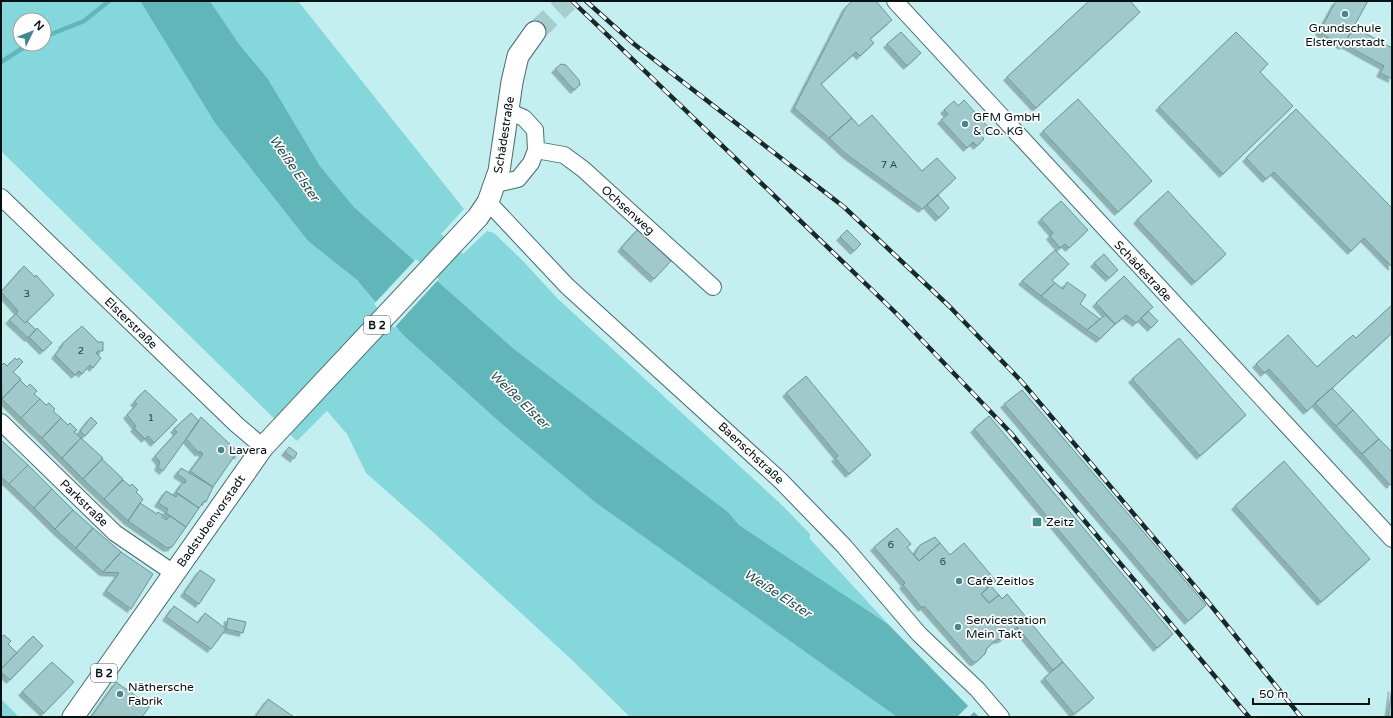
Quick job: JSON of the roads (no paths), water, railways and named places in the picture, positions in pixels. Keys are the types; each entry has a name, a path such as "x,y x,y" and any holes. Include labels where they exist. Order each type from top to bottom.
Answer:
{"main road":[{"name":"Schädestraße","path":"464,234 492,193 518,56 535,32"},
{"name":"Badstubenvorstadt","path":"73,717 263,447 464,234"}],"street":[{"name":"Schädestraße","path":"895,1 1392,540"},
{"path":"492,193 518,179 531,163 536,150 535,130 524,118 508,112"},
{"name":"Ochsenweg","path":"536,150 564,155 583,169 713,287"},
{"name":"Baenschstraße","path":"492,193 567,286 781,481 844,546 919,634 977,689 1001,717"},
{"name":"Elsterstraße","path":"1,197 237,425 263,447"},
{"name":"Parkstraße","path":"1,422 115,533 175,574"}],"water":[{"name":"Weiße Elster","path":"140,1 210,1 239,44 268,79 320,166 354,207 514,349 728,512 739,525 888,624 979,717 897,717 595,502 495,418 403,335 357,280 308,241 215,123"}],"waterway":[{"path":"52,34 84,21 109,1"},
{"path":"1,62 17,52"}],"tunnel":[{"path":"535,32 568,1"}],"railway":[{"path":"572,1 897,314 1010,432 1249,717"},
{"path":"586,1 634,44 844,207 949,306 1022,382 1204,597 1301,717"}],"place":[{"name":"Grundschule Elstervorstadt","path":"1345,14"},
{"name":"GFM GmbH & Co. KG","path":"965,124"},
{"name":"Lavera","path":"221,450"},
{"name":"Zeitz","path":"1037,522"},
{"name":"Café Zeitlos","path":"959,581"},
{"name":"Servicestation Mein Takt","path":"958,627"},
{"name":"Näthersche Fabrik","path":"120,694"}]}
